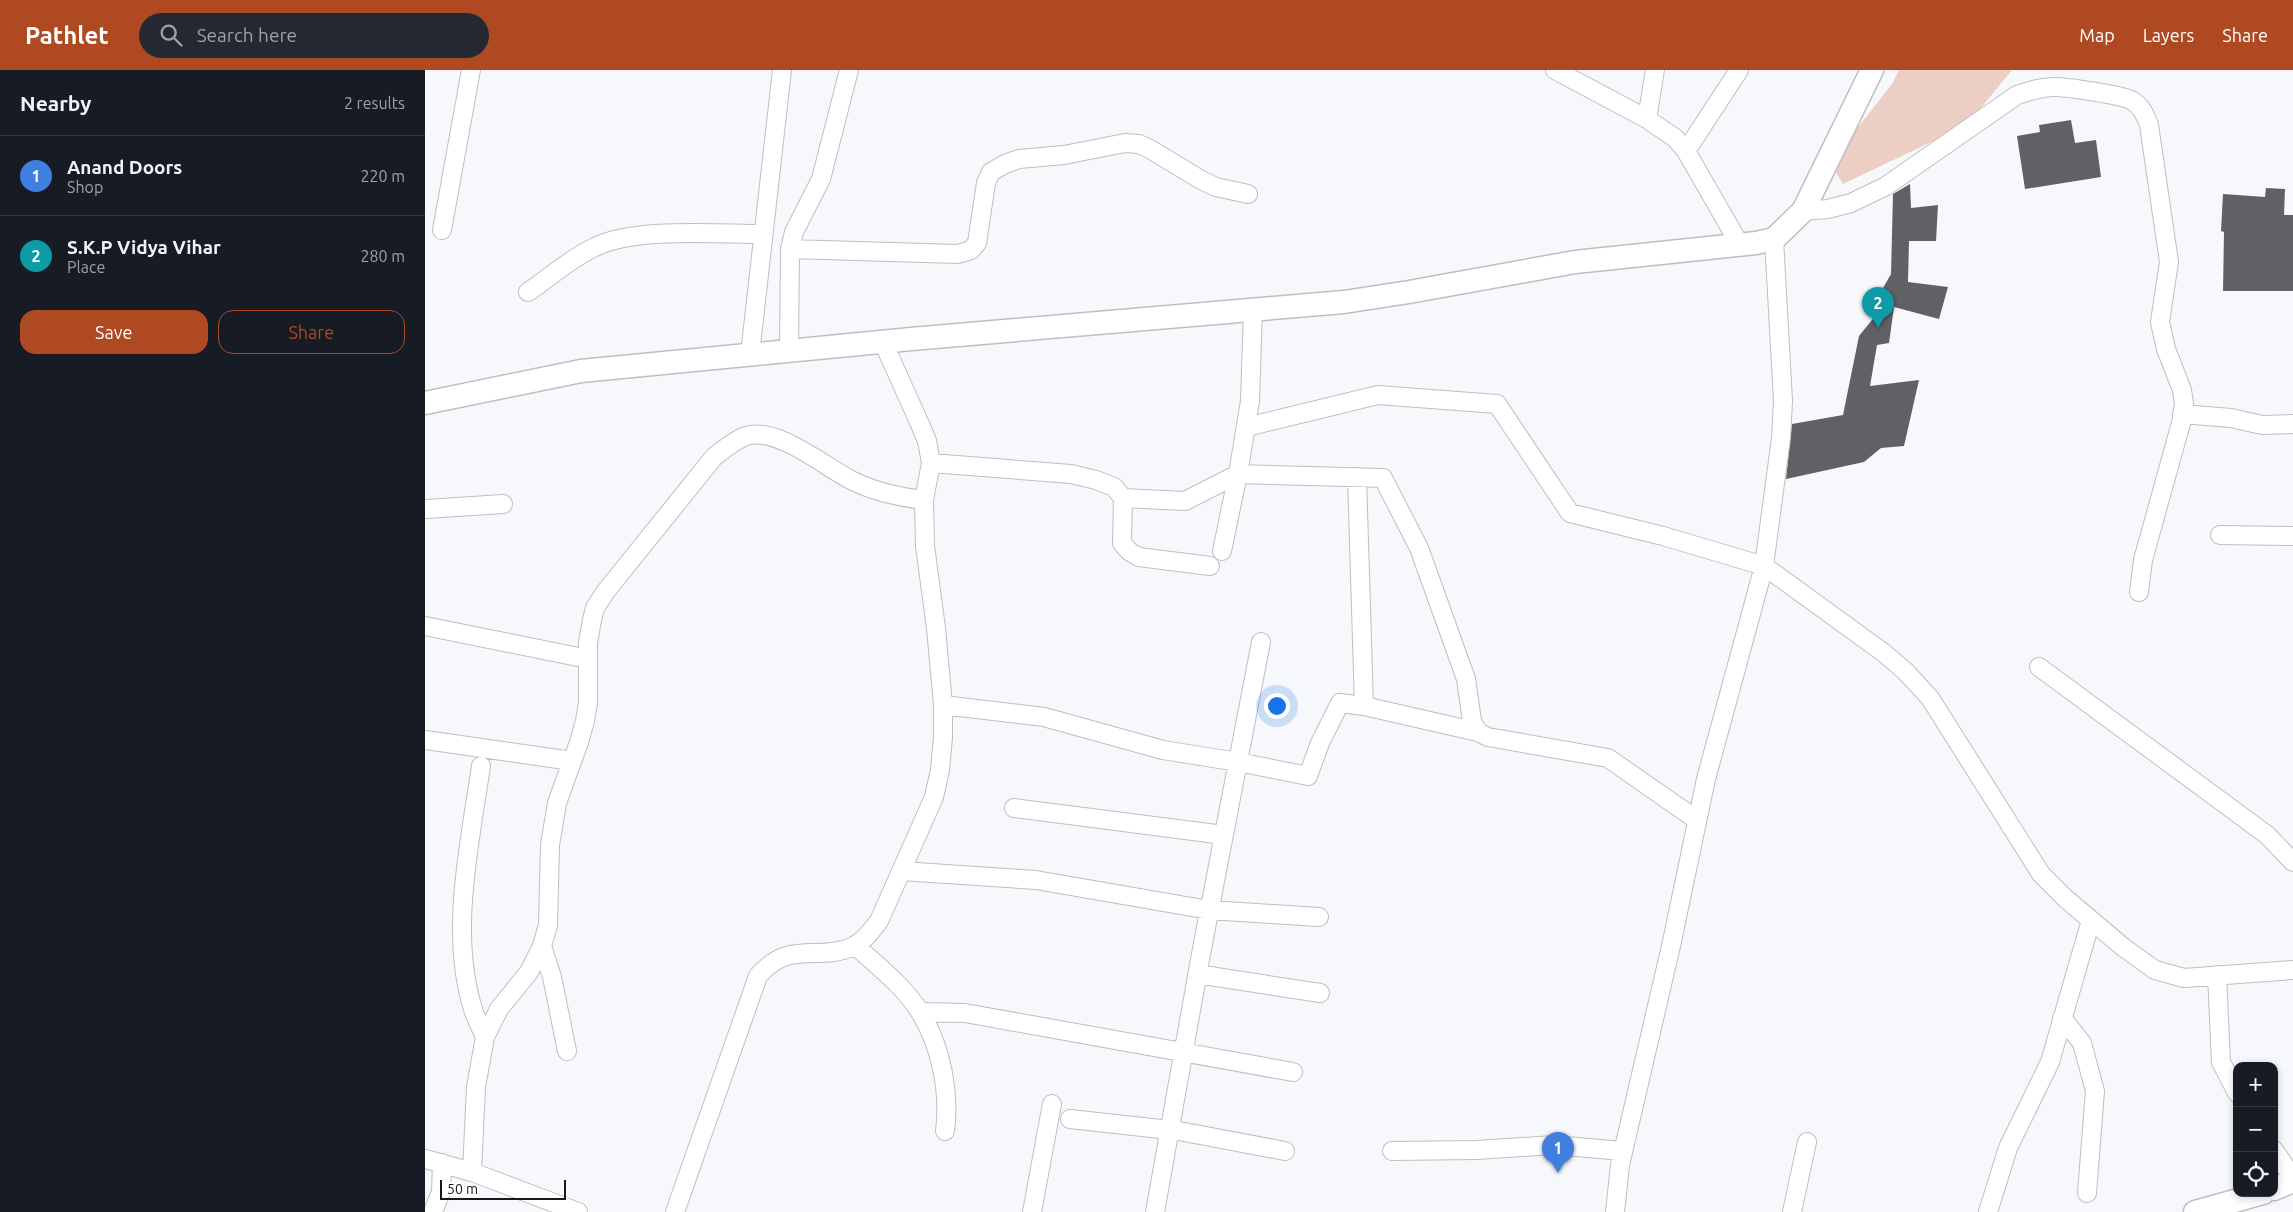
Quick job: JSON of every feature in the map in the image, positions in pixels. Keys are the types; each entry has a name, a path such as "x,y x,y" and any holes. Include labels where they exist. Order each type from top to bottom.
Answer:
{"main road":[{"path":"425,403 581,371 750,354 1344,302 1575,262 1740,245 1774,239 1803,211 1872,70"},
{"path":"2278,1187 2293,1180"},
{"path":"2195,1212 2249,1197"}],"street":[{"path":"442,230 471,70"},
{"path":"750,354 782,70"},
{"path":"789,352 790,249 794,232 821,179 849,70"},
{"path":"1555,70 1647,119 1675,138 1686,151 1740,245"},
{"path":"1647,119 1655,70"},
{"path":"1686,151 1739,70"},
{"path":"1803,211 1828,209 1851,203 1886,186 2017,95 2036,89 2055,87 2131,100 2142,109 2149,125 2169,262 2160,322 2166,349 2182,390 2182,414 2143,560 2139,592"},
{"path":"790,249 958,254 971,250 977,243 985,183 991,172 1019,159 1064,155 1125,144 1139,144 1150,149 1180,169 1216,187 1248,194"},
{"path":"528,292 594,247 609,241 654,234 763,234"},
{"path":"1615,1212 1623,1151 1671,946 1706,779 1764,566 1783,401 1781,331 1774,239"},
{"path":"1222,551 1238,474 1250,401 1253,310"},
{"path":"675,1212 758,976 766,966 782,956 803,952 837,952 855,945 869,934 879,921 934,797 940,770 943,705 925,546 924,500 931,463 927,442 883,342"},
{"path":"1246,427 1378,395 1497,404 1570,513 1663,536 1764,566 1905,671 1930,698 2041,874 2123,948 2155,970 2184,978 2293,970"},
{"path":"2182,414 2231,418 2262,425 2293,424"},
{"path":"472,1172 476,1087 485,1037 499,1008 529,972 542,946 548,925 550,845 554,817 557,803 579,742 588,703 588,659 592,620 595,608 606,591 714,457 728,446 748,436 767,436 788,443 849,480 870,489 898,497 924,500"},
{"path":"931,463 1071,474 1096,480 1114,487 1123,498 1122,543 1130,552 1139,557 1211,566"},
{"path":"1123,498 1185,501 1238,474 1383,478 1415,539 1466,679 1472,721 1478,732"},
{"path":"1357,477 1364,706"},
{"path":"425,509 503,504"},
{"path":"2220,535 2293,536"},
{"path":"425,626 588,659"},
{"path":"1155,1212 1197,974 1261,642"},
{"path":"2039,667 2267,835 2293,862"},
{"path":"943,705 1044,717 1163,750 1308,776 1320,743 1340,703 1364,706 1478,732 1488,737 1608,758 1697,820"},
{"path":"425,740 573,761"},
{"path":"481,766 464,885 463,917 469,991 473,1010 485,1037"},
{"path":"1014,808 1224,835"},
{"path":"901,871 1036,880 1209,910 1319,917"},
{"path":"1987,1212 2008,1148 2050,1062 2091,920"},
{"path":"855,945 897,986 920,1012 936,1049 946,1091 948,1109 945,1131"},
{"path":"542,946 552,977 567,1051"},
{"path":"1197,974 1320,993"},
{"path":"2217,976 2221,1062 2233,1086"},
{"path":"920,1012 965,1013 1293,1072"},
{"path":"2062,1018 2082,1043 2095,1091 2087,1192"},
{"path":"1032,1212 1051,1104"},
{"path":"1070,1119 1168,1130 1285,1150"},
{"path":"1792,1212 1807,1142"},
{"path":"1392,1151 1476,1150 1554,1145 1623,1151"},
{"path":"2275,1152 2293,1180"},
{"path":"425,1159 442,1162 472,1172 578,1212"},
{"path":"433,1212 441,1192 442,1162"}],"shaded area":[{"path":"1899,70 2012,70 1967,125 1843,184 1830,163 1892,84"}],"building":[{"path":"2071,120 2075,143 2096,140 2101,177 2025,189 2017,136 2040,132 2039,125"},
{"path":"1910,184 1911,208 1938,205 1936,241 1909,241 1908,282 1948,287 1939,319 1894,307 1889,343 1877,345 1870,386 1919,380 1904,446 1881,448 1864,462 1786,479 1792,424 1843,415 1859,336 1880,310 1883,288 1891,274 1893,194"},
{"path":"2266,188 2285,189 2284,215 2293,215 2293,291 2223,291 2224,232 2221,231 2223,194 2265,197"}],"place":[{"name":"S.K.P Vidya Vihar","path":"1878,328"},
{"name":"Anand Doors","path":"1558,1173"}]}
